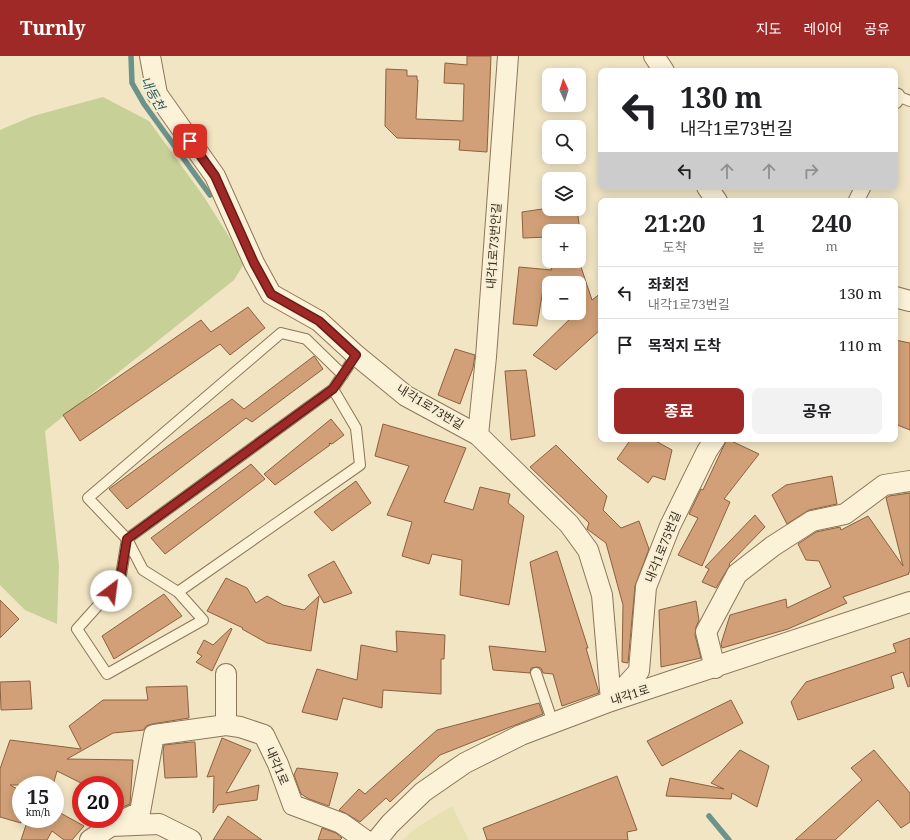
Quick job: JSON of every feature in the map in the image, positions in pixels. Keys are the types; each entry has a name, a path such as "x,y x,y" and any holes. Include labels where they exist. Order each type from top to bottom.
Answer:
{"street":[{"name":"내각1로73번길","path":"150,56 157,94 215,176 254,263 271,294 319,321 356,355 406,396 478,435 569,524 588,550 602,596 611,701"},
{"name":"내각1로73번안길","path":"478,435 486,357 508,56"},
{"path":"654,56 662,68"},
{"path":"709,190 716,198"},
{"path":"898,298 910,301"},
{"name":"내각1로75번길","path":"611,701 639,670 646,587 670,526 707,451 713,442"},
{"path":"715,668 706,632 737,574 773,546 812,521 845,514 884,486 910,481"},
{"name":"내각1로","path":"377,840 390,824 423,792 466,763 521,735 611,701 715,668 910,602"},
{"path":"124,820 140,812 154,734 226,725 226,674"},
{"name":"내각1로","path":"226,725 240,727 264,735 278,764 292,805 341,823 365,840"},
{"path":"124,825 159,824 189,840"},
{"path":"90,840 108,828"}],"lane":[{"path":"343,375 306,339 281,334 88,498 127,539 143,570 178,592 203,620 107,674 77,629 120,581 127,539 333,389 343,375 356,355"},
{"path":"178,592 360,464 356,428 333,389"},
{"path":"536,673 553,723"}],"shaded area":[{"path":"452,806 469,840 403,840 413,830"}],"green space":[{"path":"103,97 149,121 204,197 245,262 234,280 45,431 59,566 57,624 25,610 0,585 0,130 33,116"}],"building":[{"path":"467,56 491,56 487,152 459,150 460,140 397,138 385,126 386,69 407,70 407,76 417,76 416,119 463,121 464,84 444,83 445,63 467,65"},
{"path":"542,209 542,216 578,216 579,224 542,224 542,237 523,238 522,212"},
{"path":"519,267 552,270 551,268 581,268 584,276 542,276 542,295 537,326 513,324"},
{"path":"586,282 592,300 598,295 598,332 556,370 533,355 569,320 586,320"},
{"path":"248,307 265,328 230,355 220,344 80,441 63,415 201,320 211,332"},
{"path":"898,341 910,343 910,430 898,425"},
{"path":"455,349 475,355 473,368 460,404 438,395"},
{"path":"314,356 323,369 252,422 246,418 127,509 109,489 232,399 244,409"},
{"path":"526,370 535,436 511,440 505,371"},
{"path":"331,419 344,435 332,444 329,443 330,445 275,485 264,474"},
{"path":"383,424 466,448 444,502 473,510 480,487 510,494 508,503 524,516 509,605 460,595 462,560 432,554 429,564 402,556 412,522 387,515 409,466 375,456"},
{"path":"629,442 657,442 672,450 665,480 653,476 648,483 617,459"},
{"path":"726,442 733,442 759,454 724,499 730,502 702,566 678,555 698,518 689,514 701,489 703,490"},
{"path":"556,445 607,496 603,510 621,528 639,521 649,549 635,586 628,663 622,662 623,605 606,543 587,529 589,523 530,467"},
{"path":"251,464 265,479 165,554 151,538"},
{"path":"832,476 837,504 809,510 787,524 772,495 786,485"},
{"path":"356,481 371,503 332,531 314,512"},
{"path":"910,493 909,574 843,597 847,603 788,629 722,648 721,644 730,615 786,599 787,608 831,587 819,561 806,560 798,544 816,532 840,527 841,530 868,516 903,566 886,498 889,496"},
{"path":"755,515 765,527 729,564 730,565 716,588 702,582 709,569 705,567"},
{"path":"557,551 588,648 586,648 599,693 562,706 553,674 543,673 541,668 537,667 531,668 530,673 493,670 489,646 546,652 530,562"},
{"path":"334,561 352,593 324,603 308,575"},
{"path":"226,578 247,588 256,603 267,596 283,605 304,610 319,596 311,651 267,643 242,629 243,628 207,611"},
{"path":"164,594 182,616 114,659 102,636"},
{"path":"0,600 19,619 0,638"},
{"path":"696,601 699,620 695,635 701,658 661,667 659,610"},
{"path":"231,628 232,629 212,671 196,662 202,656 197,653 204,640 213,645"},
{"path":"396,631 445,635 444,659 441,659 441,694 383,690 382,708 343,698 337,720 302,712 317,669 357,680 361,645 397,652"},
{"path":"910,638 910,686 908,687 903,672 891,676 894,688 798,720 791,702 806,682 896,652 893,644"},
{"path":"30,681 32,709 1,710 0,682"},
{"path":"187,686 189,718 152,724 146,726 144,730 113,733 67,759 133,760 130,804 124,807 124,776 72,776 72,778 57,771 56,776 12,776 12,785 10,785 12,786 12,820 0,817 0,769 10,740 81,749 69,726 103,700 148,700 146,687"},
{"path":"731,700 743,723 662,766 647,741"},
{"path":"539,703 543,714 440,755 390,802 386,798 360,822 339,810 359,789 365,794 437,730"},
{"path":"222,738 251,750 226,793 259,785 257,800 218,805 213,813 214,776 207,777"},
{"path":"195,742 197,777 165,778 163,752 164,745"},
{"path":"740,750 769,766 757,807 732,793 731,799 666,796 670,778 724,789 711,783"},
{"path":"874,750 910,793 910,822 901,828 878,800 835,840 795,840 862,780 851,768"},
{"path":"297,768 338,773 329,806 309,799 301,794 294,775"},
{"path":"617,776 637,830 627,832 628,840 487,840 483,828"},
{"path":"64,815 72,819 72,828 82,828 72,840 64,840 52,831 47,840 21,840 25,828 64,828"},
{"path":"228,816 262,840 213,840"},
{"path":"322,828 336,833 342,838 340,840 318,840"}],"waterway":[{"name":"내동천","path":"131,56 132,83 144,104 210,195"},
{"name":"내동천","path":"709,816 729,840"}],"route":[{"path":"111,591 120,581 127,539 333,389 356,355 319,321 271,294 254,263 215,176 190,141"}]}
